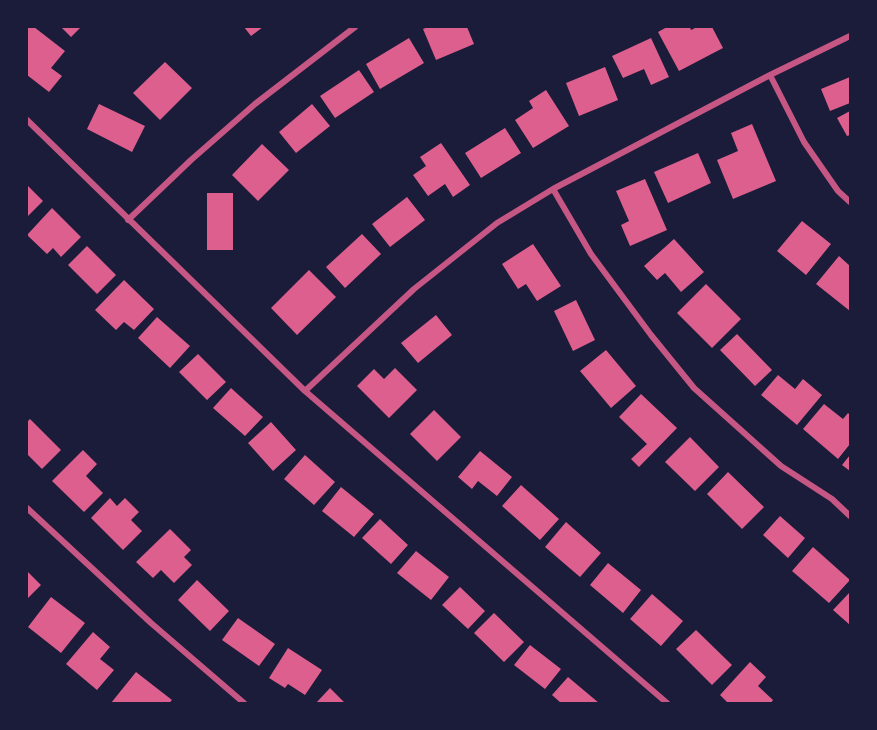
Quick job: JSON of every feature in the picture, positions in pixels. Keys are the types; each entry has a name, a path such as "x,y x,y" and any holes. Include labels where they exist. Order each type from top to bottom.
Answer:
{"street":[{"path":"128,220 191,160 255,104 355,27"},
{"path":"305,391 414,289 497,223 553,189 770,75 850,36"},
{"path":"770,75 804,142 838,191 850,202"},
{"path":"27,120 305,391 666,703"},
{"path":"553,189 591,254 694,388 781,466 832,499 850,516"},
{"path":"27,508 151,623 244,703"}],"building":[{"path":"27,27 34,27 65,51 51,68 62,76 49,92 27,75"},
{"path":"61,27 81,27 71,37"},
{"path":"244,27 263,27 251,36"},
{"path":"467,27 474,44 436,60 423,29"},
{"path":"667,27 690,27 691,30 697,27 712,27 723,48 679,71 658,32"},
{"path":"409,38 424,63 380,89 366,64"},
{"path":"651,38 669,77 651,85 644,69 623,78 612,56"},
{"path":"165,62 192,88 160,120 133,93"},
{"path":"605,67 618,100 579,116 566,83"},
{"path":"359,70 374,92 335,118 320,96"},
{"path":"850,77 850,103 830,111 821,89"},
{"path":"546,90 569,126 533,148 515,120 533,108 529,101"},
{"path":"99,104 145,126 132,152 87,129"},
{"path":"312,104 330,126 296,153 279,132"},
{"path":"850,111 850,135 847,136 837,118"},
{"path":"752,124 776,181 733,199 717,160 738,151 731,133"},
{"path":"505,128 521,153 481,178 465,153"},
{"path":"441,143 470,185 453,197 445,184 428,196 413,175 426,166 420,157"},
{"path":"262,144 289,170 258,201 232,175"},
{"path":"698,153 711,183 668,203 654,172"},
{"path":"645,179 667,230 630,246 621,225 629,221 616,191"},
{"path":"27,185 43,201 27,217"},
{"path":"207,193 233,193 233,250 207,250"},
{"path":"407,197 425,220 390,247 372,224"},
{"path":"52,208 81,237 61,257 53,248 47,254 27,235"},
{"path":"802,221 831,244 806,275 777,251"},
{"path":"362,234 381,254 345,288 326,267"},
{"path":"674,239 704,272 681,292 665,273 657,280 644,266"},
{"path":"533,244 561,286 537,301 526,284 518,289 502,264"},
{"path":"87,246 116,275 97,294 68,265"},
{"path":"839,256 850,266 850,311 816,284"},
{"path":"309,270 336,297 297,335 271,308"},
{"path":"124,280 154,309 134,330 124,322 116,330 95,310"},
{"path":"706,284 741,319 712,348 677,313"},
{"path":"576,300 595,340 573,351 554,311"},
{"path":"436,315 452,335 418,363 401,343"},
{"path":"157,317 190,346 170,368 138,338"},
{"path":"737,334 772,370 755,386 720,350"},
{"path":"606,350 636,386 611,408 580,371"},
{"path":"198,354 226,382 207,400 179,372"},
{"path":"395,368 417,390 389,418 357,386 374,369 384,379"},
{"path":"778,375 795,389 803,379 822,395 797,425 761,395"},
{"path":"231,388 263,417 245,436 213,408"},
{"path":"641,394 677,428 639,467 631,459 647,444 619,417"},
{"path":"824,404 843,419 848,413 850,415 850,444 838,459 803,429"},
{"path":"434,410 461,437 437,461 410,434"},
{"path":"30,419 61,450 42,469 27,454 27,422"},
{"path":"271,422 296,450 273,471 248,443"},
{"path":"690,437 719,467 695,491 665,462"},
{"path":"83,450 97,464 86,476 103,493 84,512 52,481"},
{"path":"480,451 512,477 497,496 478,481 472,489 458,477"},
{"path":"305,455 335,482 314,505 284,479"},
{"path":"850,455 850,471 842,465"},
{"path":"728,472 764,507 742,529 707,494"},
{"path":"521,485 559,519 540,540 502,506"},
{"path":"341,487 374,514 354,537 322,511"},
{"path":"110,498 117,506 125,498 139,512 131,520 142,531 123,550 91,518"},
{"path":"780,516 805,538 788,558 763,535"},
{"path":"380,519 408,545 391,564 362,538"},
{"path":"566,522 601,553 580,577 545,547"},
{"path":"170,529 191,550 184,557 192,565 174,583 161,570 153,578 136,562"},
{"path":"813,547 850,580 829,603 792,571"},
{"path":"416,551 449,577 431,600 397,573"},
{"path":"608,563 641,590 623,613 590,585"},
{"path":"27,571 41,585 27,599"},
{"path":"197,580 229,611 210,631 178,600"},
{"path":"460,587 485,611 468,629 442,605"},
{"path":"850,592 850,625 833,610"},
{"path":"652,594 683,621 661,646 630,619"},
{"path":"51,597 85,623 61,653 28,627"},
{"path":"494,613 524,642 504,662 474,633"},
{"path":"238,618 275,644 259,666 222,640"},
{"path":"696,630 732,665 712,685 676,649"},
{"path":"93,632 110,647 100,659 114,670 97,690 66,664"},
{"path":"530,645 561,669 545,689 514,665"},
{"path":"288,648 322,670 305,695 288,684 285,688 269,678"},
{"path":"750,662 766,677 758,686 773,700 771,703 728,703 720,695"},
{"path":"136,672 172,700 169,703 111,703"},
{"path":"568,677 599,703 561,703 552,695"},
{"path":"330,688 345,703 316,703"}]}
